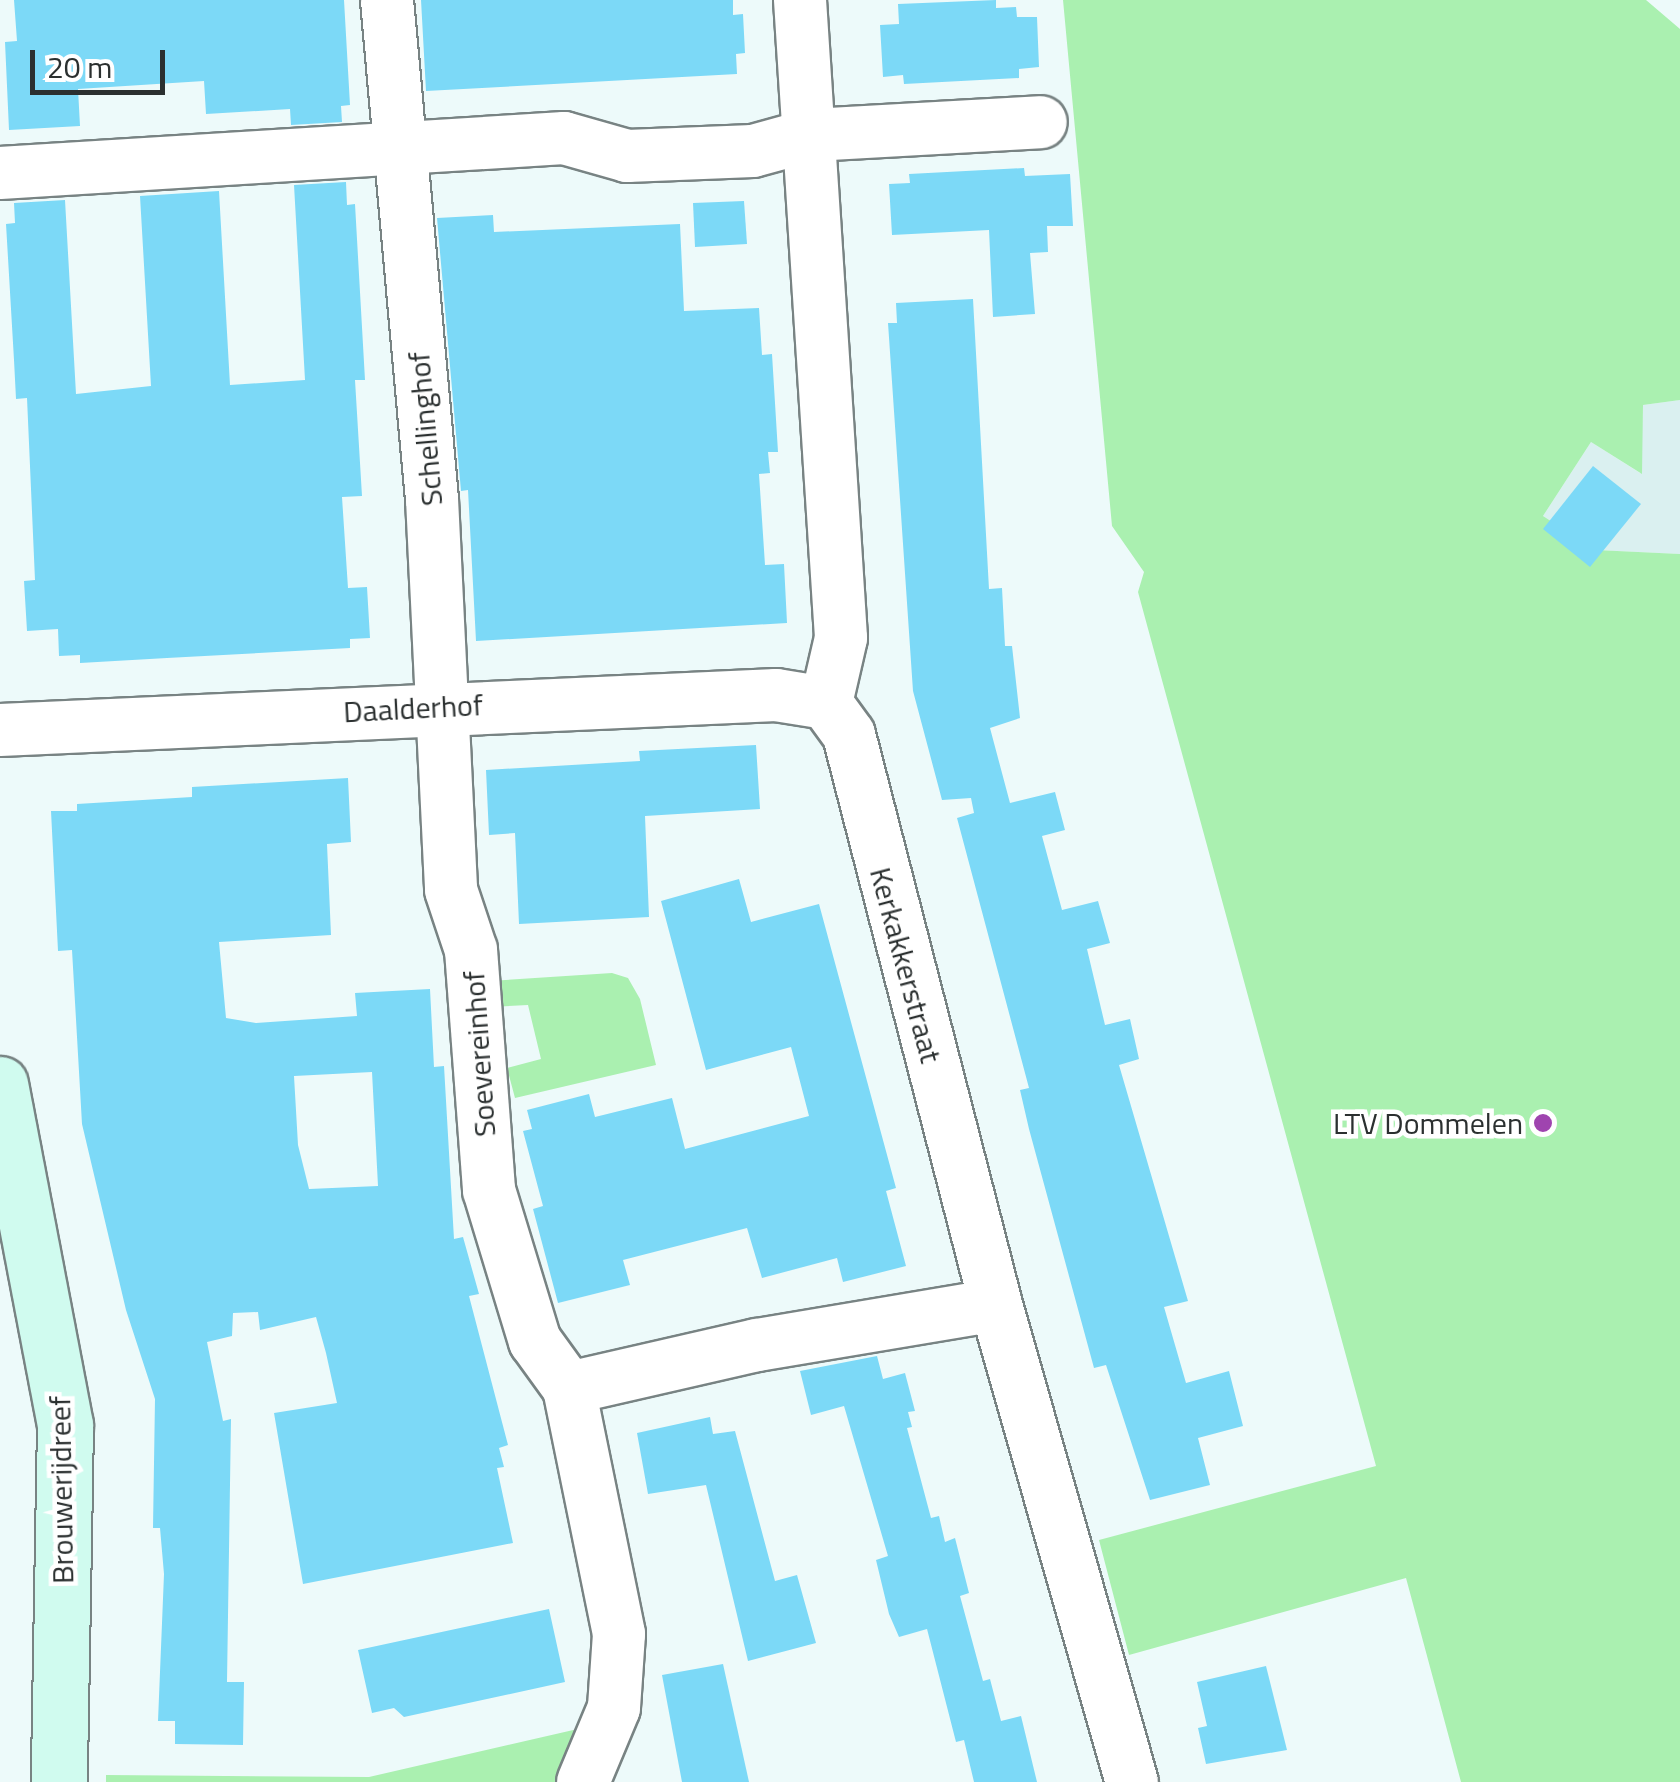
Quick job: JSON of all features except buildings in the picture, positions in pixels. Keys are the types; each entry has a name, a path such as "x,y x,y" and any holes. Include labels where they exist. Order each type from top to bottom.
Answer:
{"street":[{"name":"Schellinghof","path":"387,0 432,499 441,706"},
{"path":"800,0 841,638 826,703"},
{"path":"0,173 399,153 564,138 627,156 753,151 811,135 1041,122"},
{"name":"Daalderhof","path":"0,730 441,706 776,695 826,703"},
{"name":"Kerkakkerstraat","path":"826,703 849,736 996,1305 1132,1782"},
{"name":"Soevereinhof","path":"441,706 451,890 471,950 489,1190 535,1341 568,1388 619,1634 614,1708 583,1782"},
{"name":"Brouwerijdreef","path":"0,1084 65,1424 59,1782"},
{"path":"568,1388 757,1345 996,1305"}],"shaded area":[{"path":"1680,400 1680,554 1596,550 1543,516 1591,442 1640,473 1643,405"}],"green space":[{"path":"1063,0 1646,0 1680,29 1680,400 1643,405 1642,474 1591,442 1543,516 1596,550 1680,554 1680,1782 1461,1782 1406,1578 1129,1655 1099,1540 1376,1466 1138,592 1144,572 1112,526"},
{"path":"612,973 628,978 640,999 656,1065 515,1098 507,1068 541,1059 528,1005 491,1007 489,981"},
{"path":"582,1728 557,1782 106,1782 106,1775 369,1777"}],"place":[{"name":"LTV Dommelen","path":"1543,1123"}]}
